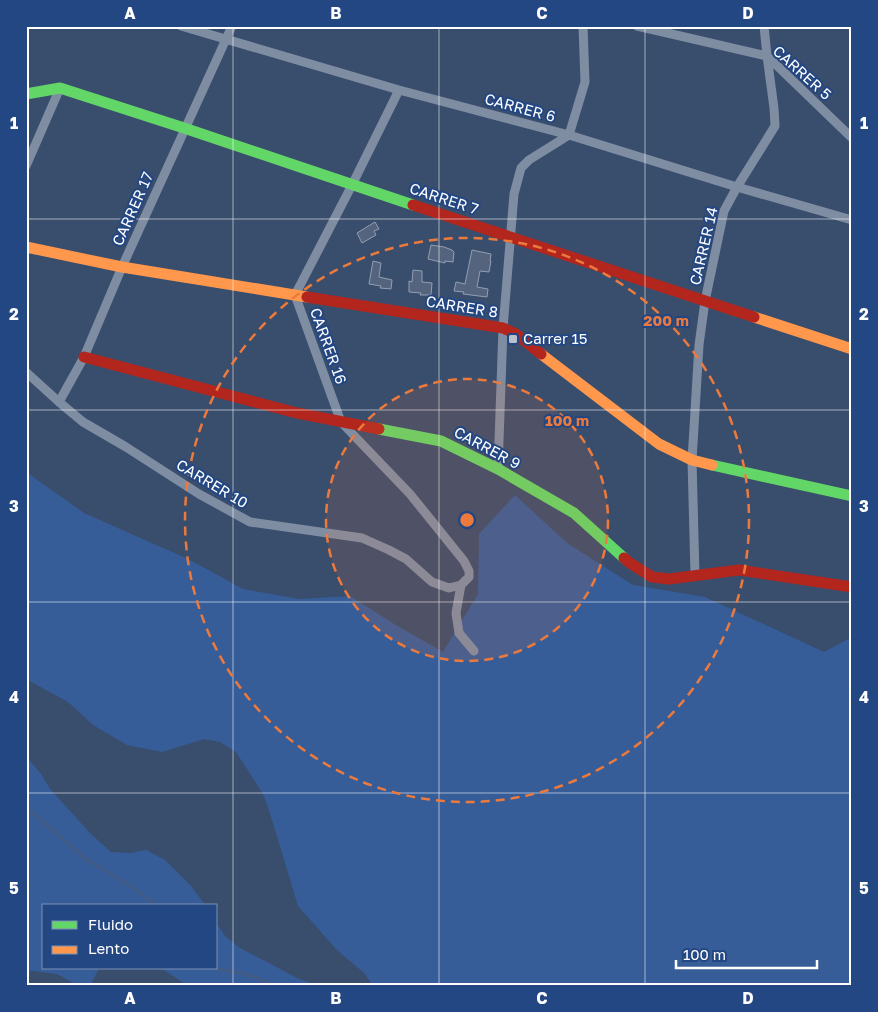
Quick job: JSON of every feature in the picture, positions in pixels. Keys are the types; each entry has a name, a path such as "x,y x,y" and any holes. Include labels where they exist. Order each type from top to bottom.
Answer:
{"street":[{"name":"CARRER 6","path":"181,26 399,90 569,135 852,220"},
{"name":"CARRER 17","path":"59,402 84,357 184,128 232,26"},
{"path":"498,469 503,328 514,194 521,168 529,160 569,135 585,82 583,26"},
{"name":"CARRER 5","path":"637,26 766,56 852,138"},
{"name":"CARRER 14","path":"695,575 692,460 699,345 705,301 724,211 737,186 775,126 764,26"},
{"path":"26,166 60,88"},
{"name":"CARRER 7","path":"26,94 60,88 852,349"},
{"name":"CARRER 16","path":"399,90 295,294 341,422 410,494 464,561 469,577 461,585"},
{"name":"CARRER 8","path":"26,248 122,267 503,328 516,334 659,444 692,460 852,496"},
{"name":"CARRER 9","path":"84,357 297,413 441,441 498,469 574,513 630,563 652,578 669,579 739,570 852,587"},
{"name":"CARRER 10","path":"26,372 83,422 199,494 250,522 362,538 406,559 432,582 449,588 461,585"},
{"path":"461,585 456,614 459,633 474,651"}],"shaded area":[{"path":"26,472 84,513 188,559 243,589 299,599 350,596 443,652 478,594 479,534 515,495 567,543 633,585 705,597 824,652 852,637 852,986 373,986 364,973 336,949 298,906 263,794 236,752 220,742 204,739 162,752 127,745 93,725 68,702 26,679"},
{"path":"26,756 41,774 50,789 91,834 111,852 130,853 146,850 165,860 191,886 204,904 42,904 42,970 98,970 90,986 79,986 57,974 26,970"},
{"path":"218,926 226,937 240,948 299,979 320,986 188,986 164,970 218,970"}],"building":[{"path":"375,222 379,229 374,231 376,235 362,243 357,233"},
{"path":"431,245 452,250 454,252 453,262 445,261 445,263 428,259"},
{"path":"472,250 491,254 489,272 480,271 477,287 488,289 487,297 454,291 456,282 465,284"},
{"path":"373,261 381,263 379,277 392,280 391,289 369,284"},
{"path":"413,270 422,271 422,282 432,283 431,295 409,292 409,281 412,282"}],"waterway":[{"path":"26,807 86,859 135,889 154,904"},
{"path":"218,969 249,975 277,986"}],"traffic: fast":[{"path":"26,94 60,88 413,205"},
{"path":"379,429 441,441 498,469 574,513 624,558"},
{"path":"712,465 852,496"}],"traffic: slow":[{"path":"26,247 122,267 307,297"},
{"path":"754,317 852,349"},
{"path":"541,354 659,444 692,460 712,465"}],"traffic: jam":[{"path":"413,205 754,317"},
{"path":"307,297 503,328 516,334 541,354"},
{"path":"84,357 297,413 379,429"},
{"path":"624,558 652,577 669,579 739,570 852,587"}],"place":[{"name":"Carrer 15","path":"513,339"}]}
